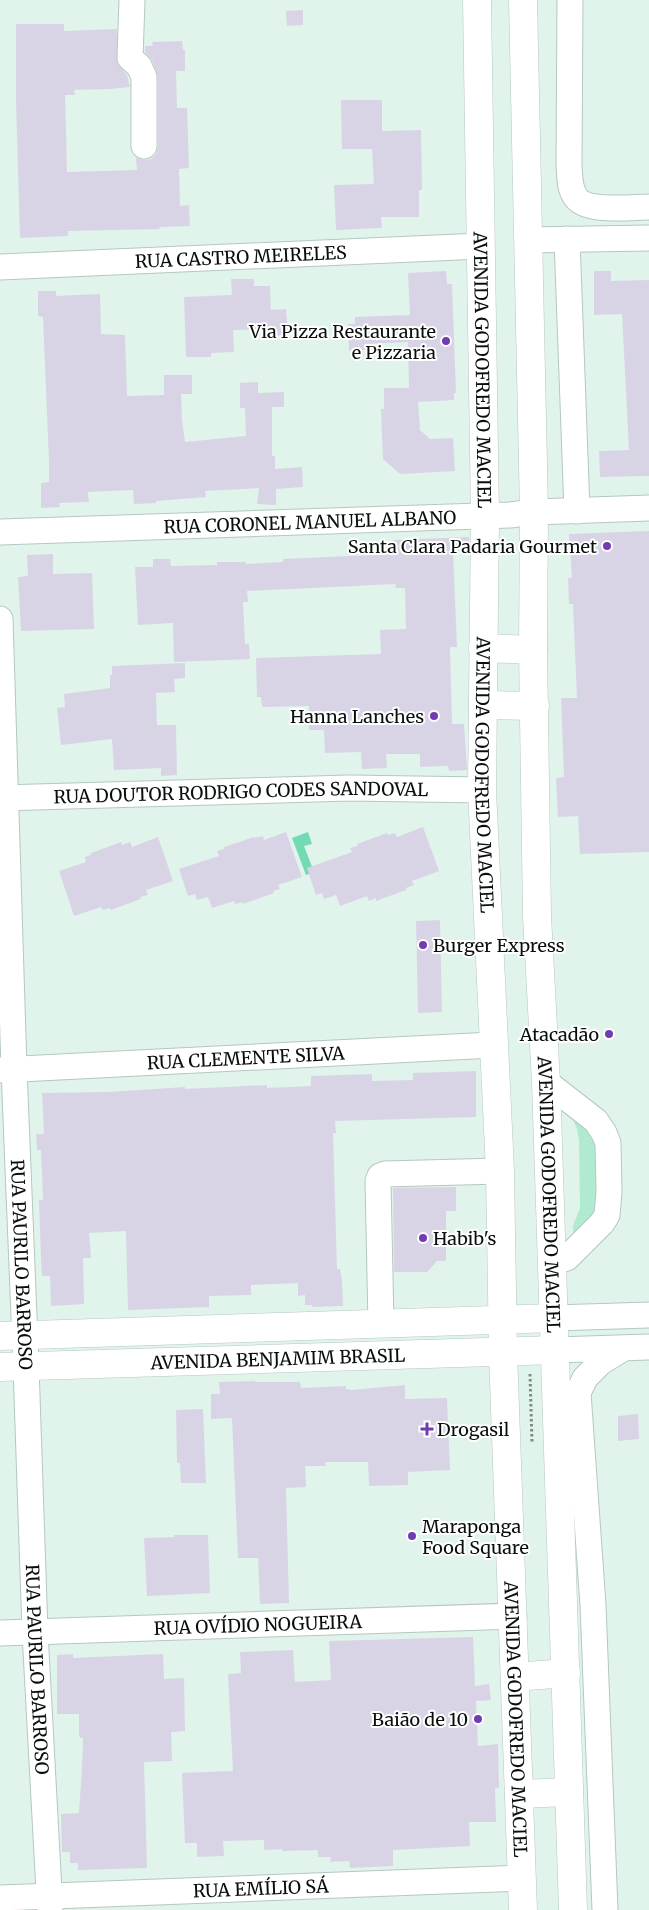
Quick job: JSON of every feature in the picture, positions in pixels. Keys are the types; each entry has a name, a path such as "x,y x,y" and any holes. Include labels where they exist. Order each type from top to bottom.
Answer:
{"main road":[{"name":"AVENIDA GODOFREDO MACIEL","path":"477,0 485,516 482,790 500,1171 503,1352 514,1616 523,1910"},
{"name":"AVENIDA GODOFREDO MACIEL","path":"523,0 534,512 537,916 546,1082 573,1910"},
{"path":"483,648 534,650"},
{"path":"484,705 535,706"},
{"name":"AVENIDA BENJAMIM BRASIL","path":"12,1336 554,1318"},
{"name":"AVENIDA BENJAMIM BRASIL","path":"13,1366 555,1350"},
{"path":"515,1678 566,1673"},
{"path":"519,1794 570,1792"}],"street":[{"path":"132,0 130,56 131,60 139,66 144,77 144,146"},
{"path":"570,0 569,166 571,186 575,198 591,207 649,207"},
{"path":"528,240 649,238"},
{"path":"566,239 577,511"},
{"name":"RUA CASTRO MEIRELES","path":"0,267 481,246"},
{"name":"RUA CORONEL MANUEL ALBANO","path":"0,532 485,516 534,512 649,508"},
{"name":"RUA PAURILO BARROSO","path":"0,619 13,1366 35,1632 50,1903"},
{"name":"RUA DOUTOR RODRIGO CODES SANDOVAL","path":"2,798 349,788 482,790"},
{"name":"RUA CLEMENTE SILVA","path":"7,1070 493,1045"},
{"path":"546,1082 592,1118 604,1132 608,1143 610,1192 607,1215 602,1223 567,1258 552,1263"},
{"path":"380,1324 379,1178 384,1174 500,1171"},
{"path":"554,1318 649,1315"},
{"path":"555,1350 649,1347"},
{"path":"605,1910 592,1605 578,1393 585,1378 601,1362 624,1348"},
{"name":"RUA OVÍDIO NOGUEIRA","path":"0,1633 514,1616"},
{"path":"566,1673 595,1671"},
{"name":"RUA EMÍLIO SÁ","path":"0,1898 50,1903 522,1878"}],"shaded area":[{"path":"308,832 312,844 304,846 314,872 306,875 292,838"},
{"path":"569,1110 601,1143 602,1202 574,1241 573,1226 580,1208 579,1140 577,1129"}],"building":[{"path":"303,10 303,25 287,26 286,11"},
{"path":"16,24 64,24 64,31 117,29 117,63 127,75 130,87 74,90 75,95 65,95 67,172 137,170 136,158 151,159 156,154 158,146 158,77 152,60 145,52 145,46 153,46 152,42 182,41 183,50 185,50 185,71 176,71 177,108 187,108 189,168 179,169 180,206 189,205 190,226 159,227 160,229 68,231 68,236 20,238"},
{"path":"341,100 382,100 382,131 421,130 422,190 419,190 419,217 381,217 382,228 336,230 334,185 374,184 372,149 342,149"},
{"path":"446,271 447,284 452,284 456,393 454,393 454,400 418,402 420,430 430,439 453,438 455,471 400,474 383,459 381,409 384,409 384,388 409,388 408,342 364,344 365,350 349,351 348,324 355,324 355,317 410,315 408,273"},
{"path":"594,271 611,271 611,281 649,280 649,476 600,477 599,451 629,450 622,314 594,315"},
{"path":"231,279 254,279 254,286 270,286 271,310 286,309 288,335 272,336 271,329 233,330 234,352 211,353 211,357 186,357 184,297 232,295"},
{"path":"38,291 56,291 56,296 100,294 101,334 125,335 127,396 164,395 164,375 192,375 192,394 181,394 185,442 246,436 245,408 240,408 240,383 258,382 258,393 284,392 284,407 272,407 272,456 275,456 275,469 302,467 303,487 276,489 276,505 257,504 259,488 205,491 206,497 134,504 133,490 88,492 89,502 59,503 60,507 41,508 41,483 49,482 49,461 43,317 38,316"},
{"path":"649,531 649,852 580,854 578,816 558,817 556,778 564,777 561,698 577,698 573,604 569,604 568,578 572,578 569,534"},
{"path":"469,537 469,551 453,552 457,647 450,647 452,724 464,724 467,770 449,771 448,766 420,767 420,754 386,754 387,768 362,769 361,752 325,753 324,730 309,730 309,706 262,707 261,697 257,697 256,658 381,654 380,630 406,629 405,588 395,588 396,584 247,591 248,602 243,602 245,644 249,644 250,659 174,662 173,623 138,625 135,567 153,567 153,559 170,559 171,566 217,565 217,562 246,562 246,564 283,562 283,559 394,554 393,540"},
{"path":"53,554 53,574 92,573 94,629 21,631 18,577 28,576 27,555"},
{"path":"185,663 185,678 174,679 175,692 156,693 157,725 176,725 177,775 161,776 161,768 114,770 112,739 61,745 57,708 65,707 64,694 110,688 112,666"},
{"path":"423,827 439,871 412,881 414,885 406,888 406,890 376,901 376,898 369,901 367,896 340,906 336,895 324,899 322,893 316,895 307,868 352,852 350,848 358,846 357,844 387,833 388,835 395,833 397,837"},
{"path":"286,832 302,877 278,885 280,889 273,891 274,893 243,904 243,902 235,904 234,901 212,908 208,897 197,900 195,894 188,896 179,869 219,856 217,851 224,849 224,847 254,837 263,836 264,840"},
{"path":"158,837 173,881 146,890 148,895 140,897 141,899 111,910 110,908 103,910 101,907 74,916 59,871 86,862 85,857 91,855 91,853 121,842 122,845 130,842 132,847"},
{"path":"440,920 442,1012 418,1013 416,921"},
{"path":"476,1071 476,1117 335,1121 336,1133 333,1133 337,1269 340,1269 342,1281 343,1306 312,1307 312,1305 305,1305 305,1295 298,1296 298,1283 251,1285 251,1295 209,1296 209,1307 128,1310 126,1231 89,1233 91,1258 83,1258 84,1304 51,1306 50,1276 42,1276 41,1258 39,1200 43,1200 41,1150 37,1150 36,1134 44,1134 42,1093 109,1092 185,1087 185,1089 267,1085 267,1088 311,1086 311,1076 372,1074 372,1081 413,1080 413,1073"},
{"path":"456,1187 456,1211 446,1211 446,1261 437,1261 427,1272 394,1272 393,1188"},
{"path":"219,1382 300,1382 301,1388 346,1386 346,1389 352,1390 405,1385 405,1399 447,1398 450,1470 408,1472 408,1485 369,1486 368,1462 325,1462 326,1466 305,1466 306,1487 286,1488 289,1603 260,1604 258,1558 238,1558 232,1418 211,1419 211,1394 220,1394"},
{"path":"203,1409 206,1483 181,1483 180,1463 177,1463 176,1410"},
{"path":"638,1414 639,1439 618,1441 618,1416"},
{"path":"174,1535 208,1535 210,1593 147,1596 144,1538 174,1537"},
{"path":"473,1637 475,1686 489,1684 491,1700 476,1701 478,1746 498,1744 499,1788 495,1788 496,1822 469,1822 470,1846 393,1850 393,1866 350,1868 349,1861 330,1862 331,1857 318,1857 318,1850 264,1850 264,1840 223,1841 224,1856 197,1857 197,1843 185,1843 182,1773 233,1771 228,1674 241,1673 240,1652 293,1650 295,1682 331,1680 329,1641"},
{"path":"73,1654 73,1658 163,1654 164,1679 184,1678 185,1731 171,1732 172,1761 144,1762 147,1868 78,1870 78,1863 70,1863 70,1852 62,1852 61,1814 79,1813 83,1738 80,1738 79,1735 79,1714 57,1714 57,1655"}],"place":[{"name":"Via Pizza Restaurante e Pizzaria","path":"446,341"},
{"name":"Santa Clara Padaria Gourmet","path":"607,546"},
{"name":"Hanna Lanches","path":"434,716"},
{"name":"Burger Express","path":"423,945"},
{"name":"Atacadão","path":"609,1034"},
{"name":"Habib's","path":"423,1238"},
{"name":"Drogasil","path":"427,1429"},
{"name":"Maraponga Food Square","path":"412,1536"},
{"name":"Baião de 10","path":"478,1719"}]}
